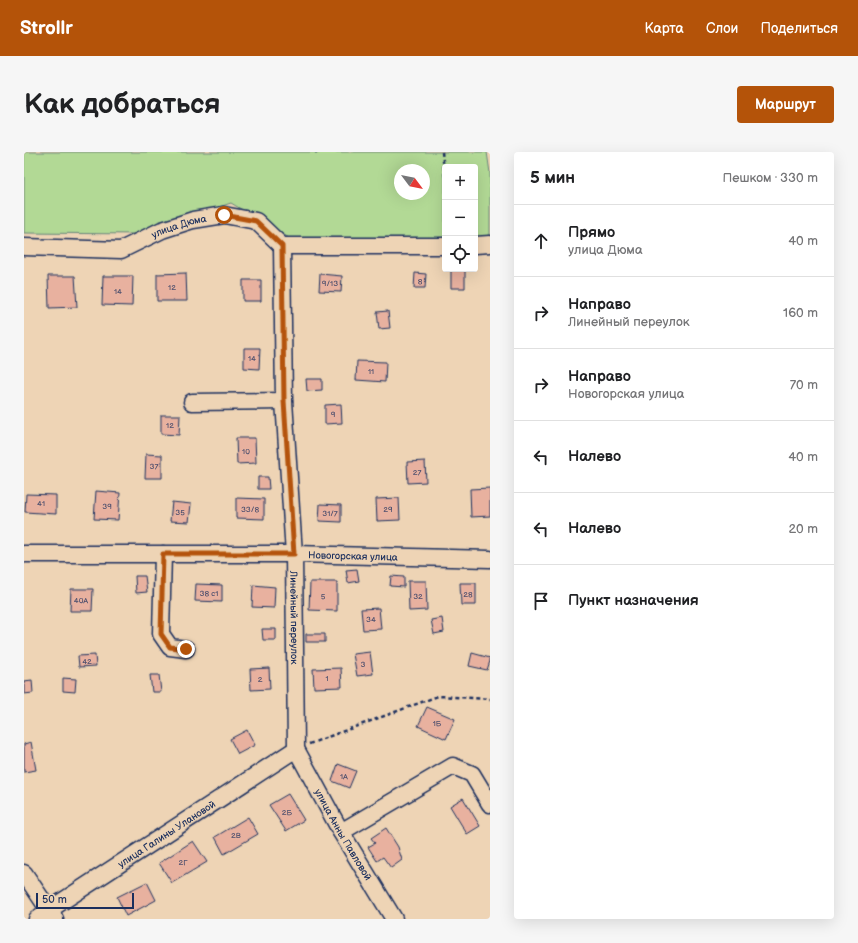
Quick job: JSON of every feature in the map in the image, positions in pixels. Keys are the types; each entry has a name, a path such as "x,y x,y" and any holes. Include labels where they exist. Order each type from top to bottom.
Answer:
{"street":[{"name":"улица Дюма","path":"24,247 120,250 162,230 193,220 224,215 256,221 282,246"},
{"path":"478,245 490,244"},
{"path":"282,246 442,246"},
{"name":"Линейный переулок","path":"282,246 284,401 294,554 296,749"},
{"path":"192,402 284,401"},
{"name":"Новогорская улица","path":"24,554 294,554 490,559"},
{"path":"163,554 161,634 170,647 186,649"},
{"name":"улица Анны Павловой","path":"296,749 340,832 394,919"},
{"name":"улица Галины Улановой","path":"47,916 296,749"},
{"path":"340,832 453,766 472,774 490,804"},
{"path":"24,873 47,916"}],"path":[{"path":"442,152 443,164"},
{"path":"296,749 438,696 490,699"}],"green space":[{"path":"24,152 487,152 490,173 490,238 478,238 478,164 442,164 442,239 291,239 231,203 139,234 24,233"}],"building":[{"path":"451,272 465,272 465,288 451,288"},
{"path":"186,273 187,301 157,301 157,274"},
{"path":"415,273 426,274 425,288 414,288"},
{"path":"320,274 342,276 341,292 319,291"},
{"path":"48,276 75,276 77,307 49,308"},
{"path":"103,276 133,276 132,306 102,305"},
{"path":"243,280 261,280 261,301 243,301"},
{"path":"388,311 390,328 379,329 377,312"},
{"path":"244,348 260,348 259,369 244,368"},
{"path":"357,361 386,362 385,382 356,380"},
{"path":"306,379 322,379 322,390 307,391"},
{"path":"341,404 342,423 325,424 325,405"},
{"path":"161,415 180,415 179,435 161,434"},
{"path":"236,438 255,438 256,463 237,464"},
{"path":"146,454 162,455 162,478 145,478"},
{"path":"425,461 426,482 408,483 407,462"},
{"path":"258,477 268,477 269,489 258,489"},
{"path":"490,488 490,516 471,517 470,489"},
{"path":"96,491 120,493 118,520 94,519"},
{"path":"26,494 56,495 56,514 25,512"},
{"path":"236,498 264,499 264,519 236,518"},
{"path":"399,498 400,520 377,521 376,499"},
{"path":"172,502 191,504 189,522 170,521"},
{"path":"320,504 341,505 341,522 319,521"},
{"path":"357,569 359,581 348,583 346,570"},
{"path":"135,576 145,576 147,592 136,593"},
{"path":"391,576 404,577 404,587 390,586"},
{"path":"408,581 426,581 427,610 409,611"},
{"path":"310,582 337,582 337,611 309,610"},
{"path":"460,583 476,583 476,605 461,605"},
{"path":"196,584 222,585 222,602 195,601"},
{"path":"253,585 275,587 274,608 252,607"},
{"path":"71,589 93,589 92,611 70,611"},
{"path":"379,608 381,629 363,630 361,609"},
{"path":"442,618 444,632 434,634 431,620"},
{"path":"262,629 276,629 276,640 263,640"},
{"path":"306,634 325,634 325,642 306,642"},
{"path":"370,652 373,674 357,676 353,654"},
{"path":"472,653 490,658 487,670 469,666"},
{"path":"95,655 96,666 79,667 78,656"},
{"path":"269,668 270,689 251,690 250,669"},
{"path":"341,668 342,687 314,688 313,669"},
{"path":"150,675 159,675 161,692 152,692"},
{"path":"63,678 76,679 75,692 63,691"},
{"path":"32,680 33,693 24,694 24,681"},
{"path":"427,707 455,719 446,739 418,726"},
{"path":"247,730 255,745 238,754 230,739"},
{"path":"31,742 36,770 24,772 24,744"},
{"path":"338,764 356,771 349,788 332,781"},
{"path":"288,794 304,820 286,831 269,805"},
{"path":"463,798 480,826 467,834 450,806"},
{"path":"248,817 258,834 224,854 215,837"},
{"path":"386,828 398,847 402,860 391,868 383,857 377,861 368,847 375,843 371,838"},
{"path":"193,841 207,862 172,883 159,863"},
{"path":"147,882 156,900 126,916 117,897"}],"route":[{"path":"186,649 170,647 161,634 163,554 294,554 284,401 282,246 256,221 224,215"}]}
